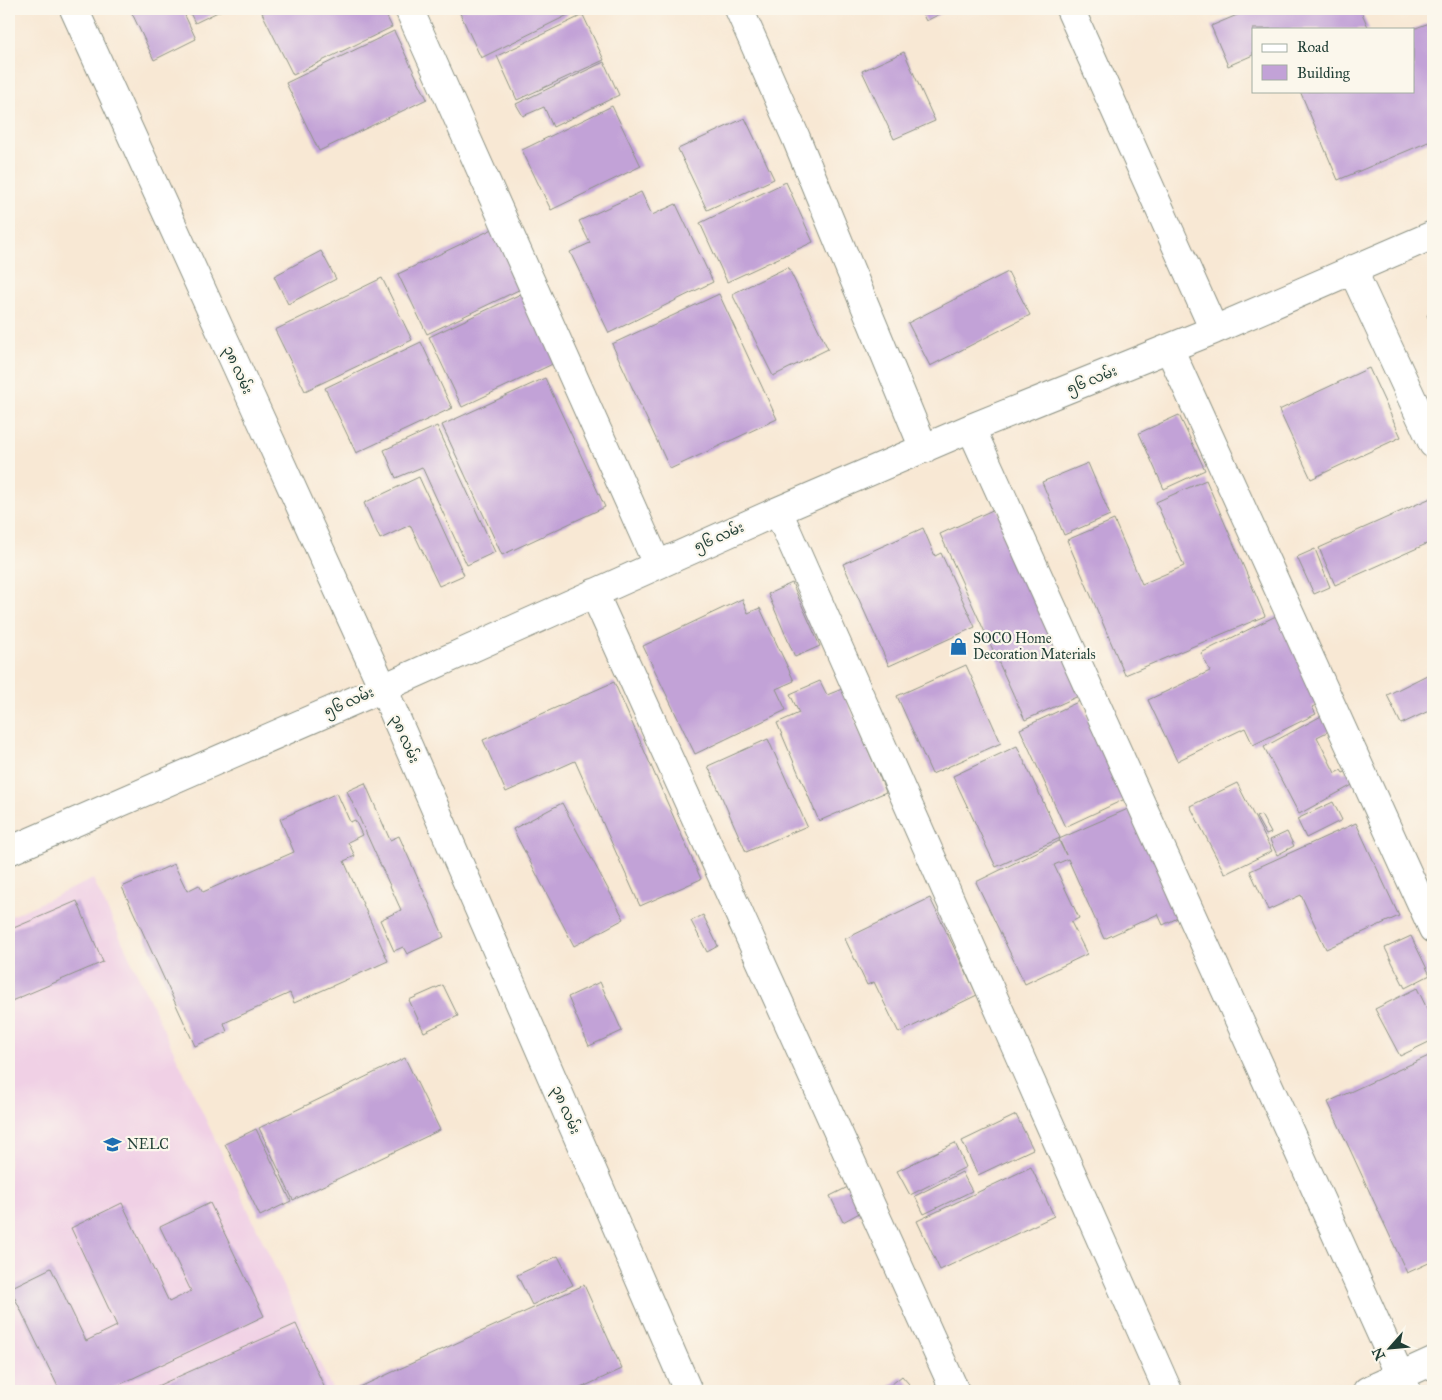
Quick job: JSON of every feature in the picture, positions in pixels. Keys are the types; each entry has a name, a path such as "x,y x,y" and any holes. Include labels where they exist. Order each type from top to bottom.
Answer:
{"street":[{"name":"၃၈ လမ်း","path":"74,9 383,688 688,1391"},
{"path":"409,9 657,564"},
{"path":"738,9 796,138 924,450"},
{"path":"1070,9 1214,330"},
{"name":"၅၆ လမ်း","path":"9,851 383,688 778,511 924,450 970,428 1214,330 1433,235"},
{"path":"1352,269 1433,444"},
{"path":"1169,348 1433,929"},
{"path":"970,428 1404,1384"},
{"path":"778,511 1168,1391"},
{"path":"594,593 955,1391"},
{"path":"1367,1391 1404,1384 1433,1361"}],"shaded area":[{"name":"NELC","path":"93,879 333,1391 18,1391 9,1371 9,917"}],"building":[{"path":"130,9 182,9 196,39 154,60"},
{"path":"188,9 224,9 195,23"},
{"path":"271,9 383,9 392,27 293,75 262,13"},
{"path":"458,9 565,9 568,15 481,58"},
{"path":"920,9 950,9 926,21"},
{"path":"1360,9 1369,28 1252,28 1252,55 1228,66 1211,26 1249,10"},
{"path":"583,15 604,60 517,100 497,56"},
{"path":"1432,22 1433,25 1433,140 1338,180 1300,92 1414,92 1414,29"},
{"path":"394,31 427,99 319,151 286,83"},
{"path":"904,52 935,121 894,139 862,71"},
{"path":"604,62 619,95 553,127 544,107 523,116 516,104"},
{"path":"612,106 641,166 551,210 522,150"},
{"path":"745,118 774,179 707,210 678,149"},
{"path":"786,182 813,242 727,282 700,223"},
{"path":"641,192 652,215 676,204 713,282 609,333 570,252 590,243 579,221"},
{"path":"501,225 529,285 427,334 398,274"},
{"path":"321,251 336,279 288,304 274,276"},
{"path":"788,267 828,349 773,376 732,294"},
{"path":"1008,272 1030,315 930,366 908,323"},
{"path":"382,278 412,340 305,391 275,330"},
{"path":"527,291 561,360 462,407 429,337"},
{"path":"719,294 777,419 670,469 612,344"},
{"path":"1433,312 1433,329 1427,315"},
{"path":"421,342 452,408 356,453 325,388"},
{"path":"1369,368 1401,437 1311,479 1279,410"},
{"path":"545,378 605,507 502,555 442,425"},
{"path":"1179,415 1205,470 1164,489 1139,433"},
{"path":"437,426 495,552 467,565 422,467 396,478 384,450"},
{"path":"1088,463 1110,515 1064,535 1042,482"},
{"path":"419,477 464,575 439,586 410,525 380,539 364,503"},
{"path":"1206,480 1265,616 1125,675 1067,540 1114,520 1142,584 1184,566 1156,502"},
{"path":"1433,497 1433,541 1335,585 1319,548"},
{"path":"997,508 1083,694 1025,720 940,534"},
{"path":"923,528 935,556 941,553 975,627 889,666 843,564"},
{"path":"1315,549 1330,587 1314,594 1297,557"},
{"path":"792,583 820,646 795,657 768,594"},
{"path":"742,599 748,613 760,608 794,681 776,689 786,710 695,754 643,646"},
{"path":"1282,613 1324,701 1312,707 1316,714 1253,745 1245,728 1177,761 1148,700 1210,671 1201,653"},
{"path":"966,665 1001,743 932,774 897,696"},
{"path":"1433,672 1433,709 1401,724 1387,695"},
{"path":"820,681 827,695 842,689 886,792 819,821 777,723 799,713 790,694"},
{"path":"614,682 701,879 640,906 575,761 506,792 483,740"},
{"path":"1080,701 1125,799 1065,827 1020,729"},
{"path":"1325,714 1333,729 1317,737 1335,773 1341,770 1343,773 1352,769 1358,782 1299,814 1264,747"},
{"path":"768,739 807,826 746,852 708,766"},
{"path":"1017,746 1060,838 996,867 953,776"},
{"path":"365,783 390,840 399,836 444,937 407,954 403,947 394,951 380,920 401,910 347,791"},
{"path":"1237,783 1272,851 1225,874 1190,806"},
{"path":"337,793 350,822 355,820 362,835 348,842 355,856 344,861 388,961 294,1003 290,993 224,1023 227,1032 195,1046 122,887 174,864 187,891 199,885 203,892 294,852 280,819"},
{"path":"1333,802 1342,820 1306,838 1297,819"},
{"path":"562,803 624,919 574,946 513,829"},
{"path":"1137,805 1186,914 1163,925 1158,914 1104,939 1068,859 1054,865 1079,918 1071,922 1087,954 1025,984 976,882 1059,841 1066,855 1059,839"},
{"path":"1261,815 1271,833 1266,835 1256,817"},
{"path":"1356,823 1399,916 1326,949 1301,895 1268,910 1250,871"},
{"path":"1287,832 1294,846 1277,855 1270,840"},
{"path":"930,898 977,995 899,1033 874,982 867,985 845,939"},
{"path":"77,901 103,962 9,1002 9,930"},
{"path":"703,915 718,946 707,952 691,921"},
{"path":"1411,936 1430,975 1405,988 1385,948"},
{"path":"600,982 622,1031 589,1046 568,997"},
{"path":"443,985 458,1016 424,1032 409,1000"},
{"path":"1417,988 1433,1021 1433,1040 1400,1056 1375,1009"},
{"path":"1433,1054 1433,1261 1407,1273 1328,1102"},
{"path":"405,1058 440,1130 293,1200 259,1128"},
{"path":"1016,1115 1033,1149 978,1175 962,1141"},
{"path":"256,1129 291,1201 260,1216 225,1144"},
{"path":"955,1143 966,1167 910,1195 897,1171"},
{"path":"1031,1167 1054,1216 940,1270 917,1221"},
{"path":"962,1172 972,1191 924,1214 915,1196"},
{"path":"850,1186 863,1211 843,1222 830,1196"},
{"path":"122,1203 169,1302 191,1291 160,1227 210,1203 264,1316 106,1391 60,1391 10,1288 51,1268 86,1341 117,1326 71,1228"},
{"path":"558,1256 573,1285 532,1305 517,1275"},
{"path":"584,1285 622,1369 574,1391 351,1391"},
{"path":"296,1324 326,1391 146,1391"},
{"path":"902,1376 915,1391 890,1391 887,1388"}],"place":[{"name":"SOCO Home Decoration Materials","path":"959,646"},
{"name":"NELC","path":"113,1144"}]}
